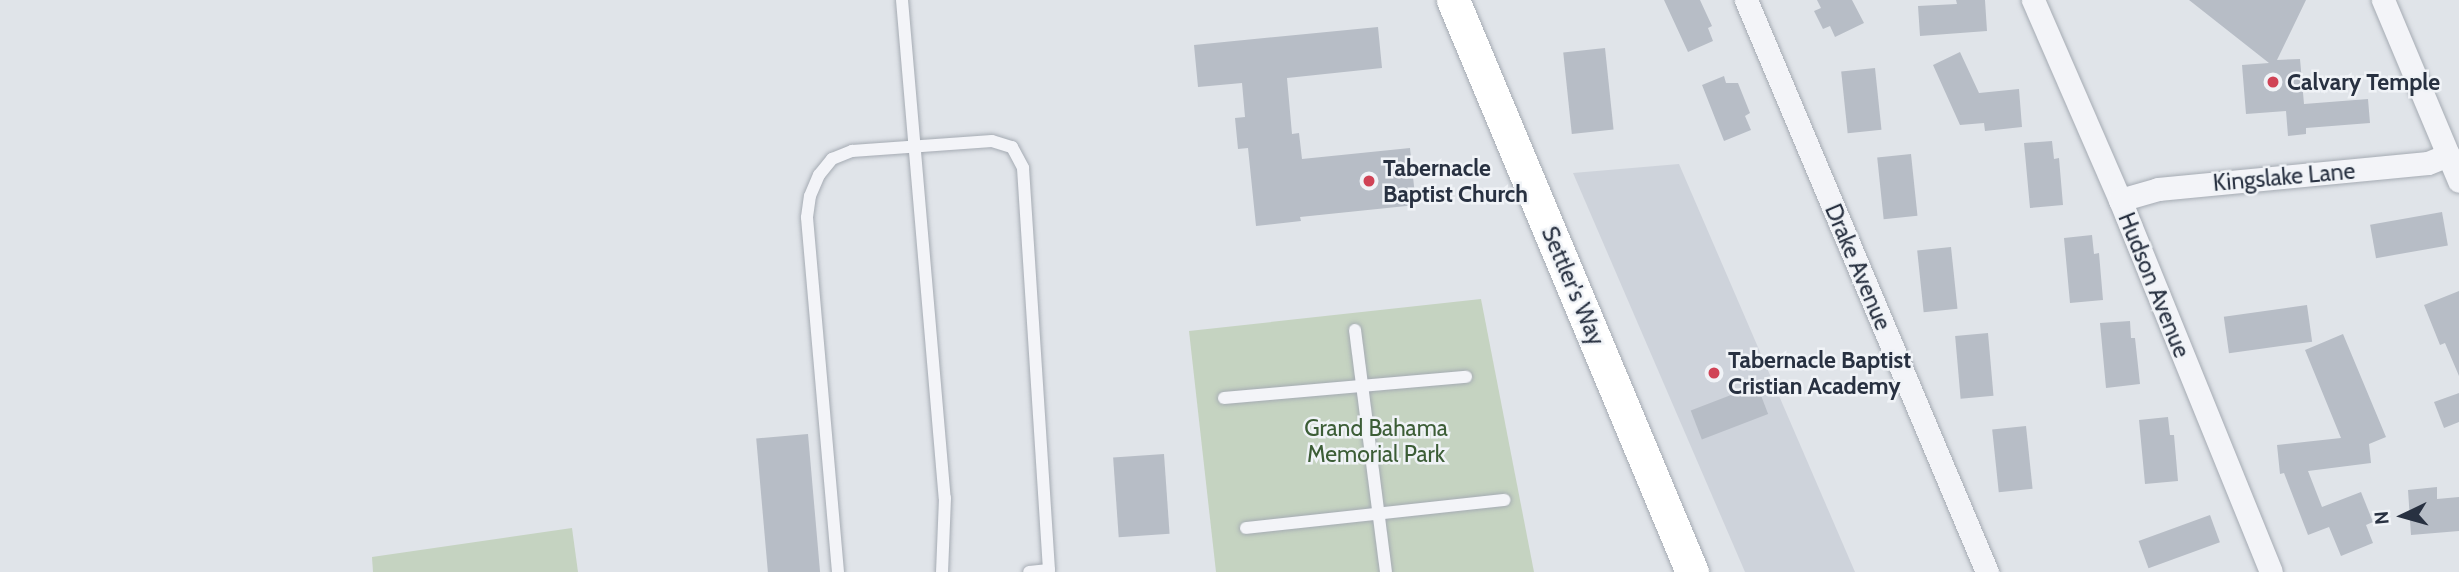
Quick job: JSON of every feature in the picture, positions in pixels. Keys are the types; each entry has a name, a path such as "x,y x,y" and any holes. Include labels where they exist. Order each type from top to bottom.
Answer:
{"main road":[{"name":"Settler's Way","path":"1452,0 1692,572"}],"street":[{"name":"Drake Avenue","path":"1746,0 1987,572"},
{"name":"Hudson Avenue","path":"2033,0 2120,200 2271,572"},
{"path":"2383,0 2459,181"},
{"name":"Kingslake Lane","path":"2120,200 2158,188 2428,163 2448,155"}],"lane":[{"path":"902,0 917,146 945,498 942,572"},
{"path":"838,572 807,217 810,196 819,174 832,159 852,151 992,141 1012,147 1023,168 1049,570 1029,572"},
{"path":"1355,330 1386,572"},
{"path":"1224,398 1466,377"},
{"path":"1246,528 1504,500"}],"shaded area":[{"name":"Tabernacle Baptist Cristian Academy","path":"1679,164 1855,572 1745,572 1573,173"}],"green space":[{"name":"Grand Bahama Memorial Park","path":"1481,299 1534,572 1216,572 1189,331"},
{"path":"572,528 578,572 373,572 372,557"}],"building":[{"path":"1664,0 1700,0 1712,26 1708,28 1713,41 1688,52"},
{"path":"1817,0 1852,0 1864,23 1835,37 1830,26 1823,29 1814,11 1821,8"},
{"path":"1956,0 1985,0 1987,31 1920,36 1918,6 1957,4"},
{"name":"Calvary Temple","path":"2189,0 2306,0 2277,60 2300,59 2304,104 2368,99 2370,123 2306,128 2306,134 2288,136 2286,111 2246,114 2242,65 2269,63"},
{"path":"1378,27 1382,68 1287,78 1292,134 1299,133 1302,159 1410,148 1416,205 1300,217 1301,221 1256,226 1248,148 1238,149 1235,118 1245,117 1242,83 1198,87 1194,45"},
{"path":"1605,48 1614,130 1572,134 1563,52"},
{"path":"1960,52 1979,93 2019,89 2022,127 1985,131 1984,123 1960,125 1933,65"},
{"path":"1875,68 1881,130 1848,133 1841,72"},
{"path":"1724,76 1726,83 1738,83 1750,113 1745,116 1751,130 1724,141 1702,85"},
{"path":"2052,141 2054,159 2059,158 2063,205 2030,208 2024,143"},
{"path":"1911,154 1917,216 1884,219 1877,158"},
{"path":"2442,212 2448,245 2376,258 2370,225"},
{"path":"2092,235 2094,254 2099,253 2103,300 2070,303 2064,238"},
{"path":"1951,247 1957,309 1924,312 1917,251"},
{"path":"2459,291 2459,376 2445,343 2440,345 2424,305"},
{"path":"2307,305 2312,342 2229,353 2224,317"},
{"path":"2130,321 2131,338 2135,338 2140,384 2106,388 2100,323"},
{"path":"1988,333 1993,396 1961,399 1955,336"},
{"path":"2343,334 2386,437 2369,444 2371,463 2308,471 2322,507 2361,492 2373,522 2366,525 2373,543 2341,556 2329,527 2308,535 2284,473 2280,474 2277,445 2341,438 2305,350"},
{"path":"1757,385 1768,414 1702,439 1691,410"},
{"path":"2459,393 2459,422 2444,428 2434,402"},
{"path":"2168,417 2170,435 2174,435 2178,481 2145,484 2139,420"},
{"path":"2026,426 2033,489 1999,492 1992,430"},
{"path":"808,434 820,572 768,572 756,439"},
{"path":"1164,454 1170,534 1119,537 1113,458"},
{"path":"2437,487 2437,499 2459,497 2459,531 2411,535 2408,490"},
{"path":"2210,515 2220,542 2149,568 2139,541"}],"place":[{"name":"Calvary Temple","path":"2273,82"},
{"name":"Tabernacle Baptist Church","path":"1369,181"},
{"name":"Tabernacle Baptist Cristian Academy","path":"1714,373"}]}
